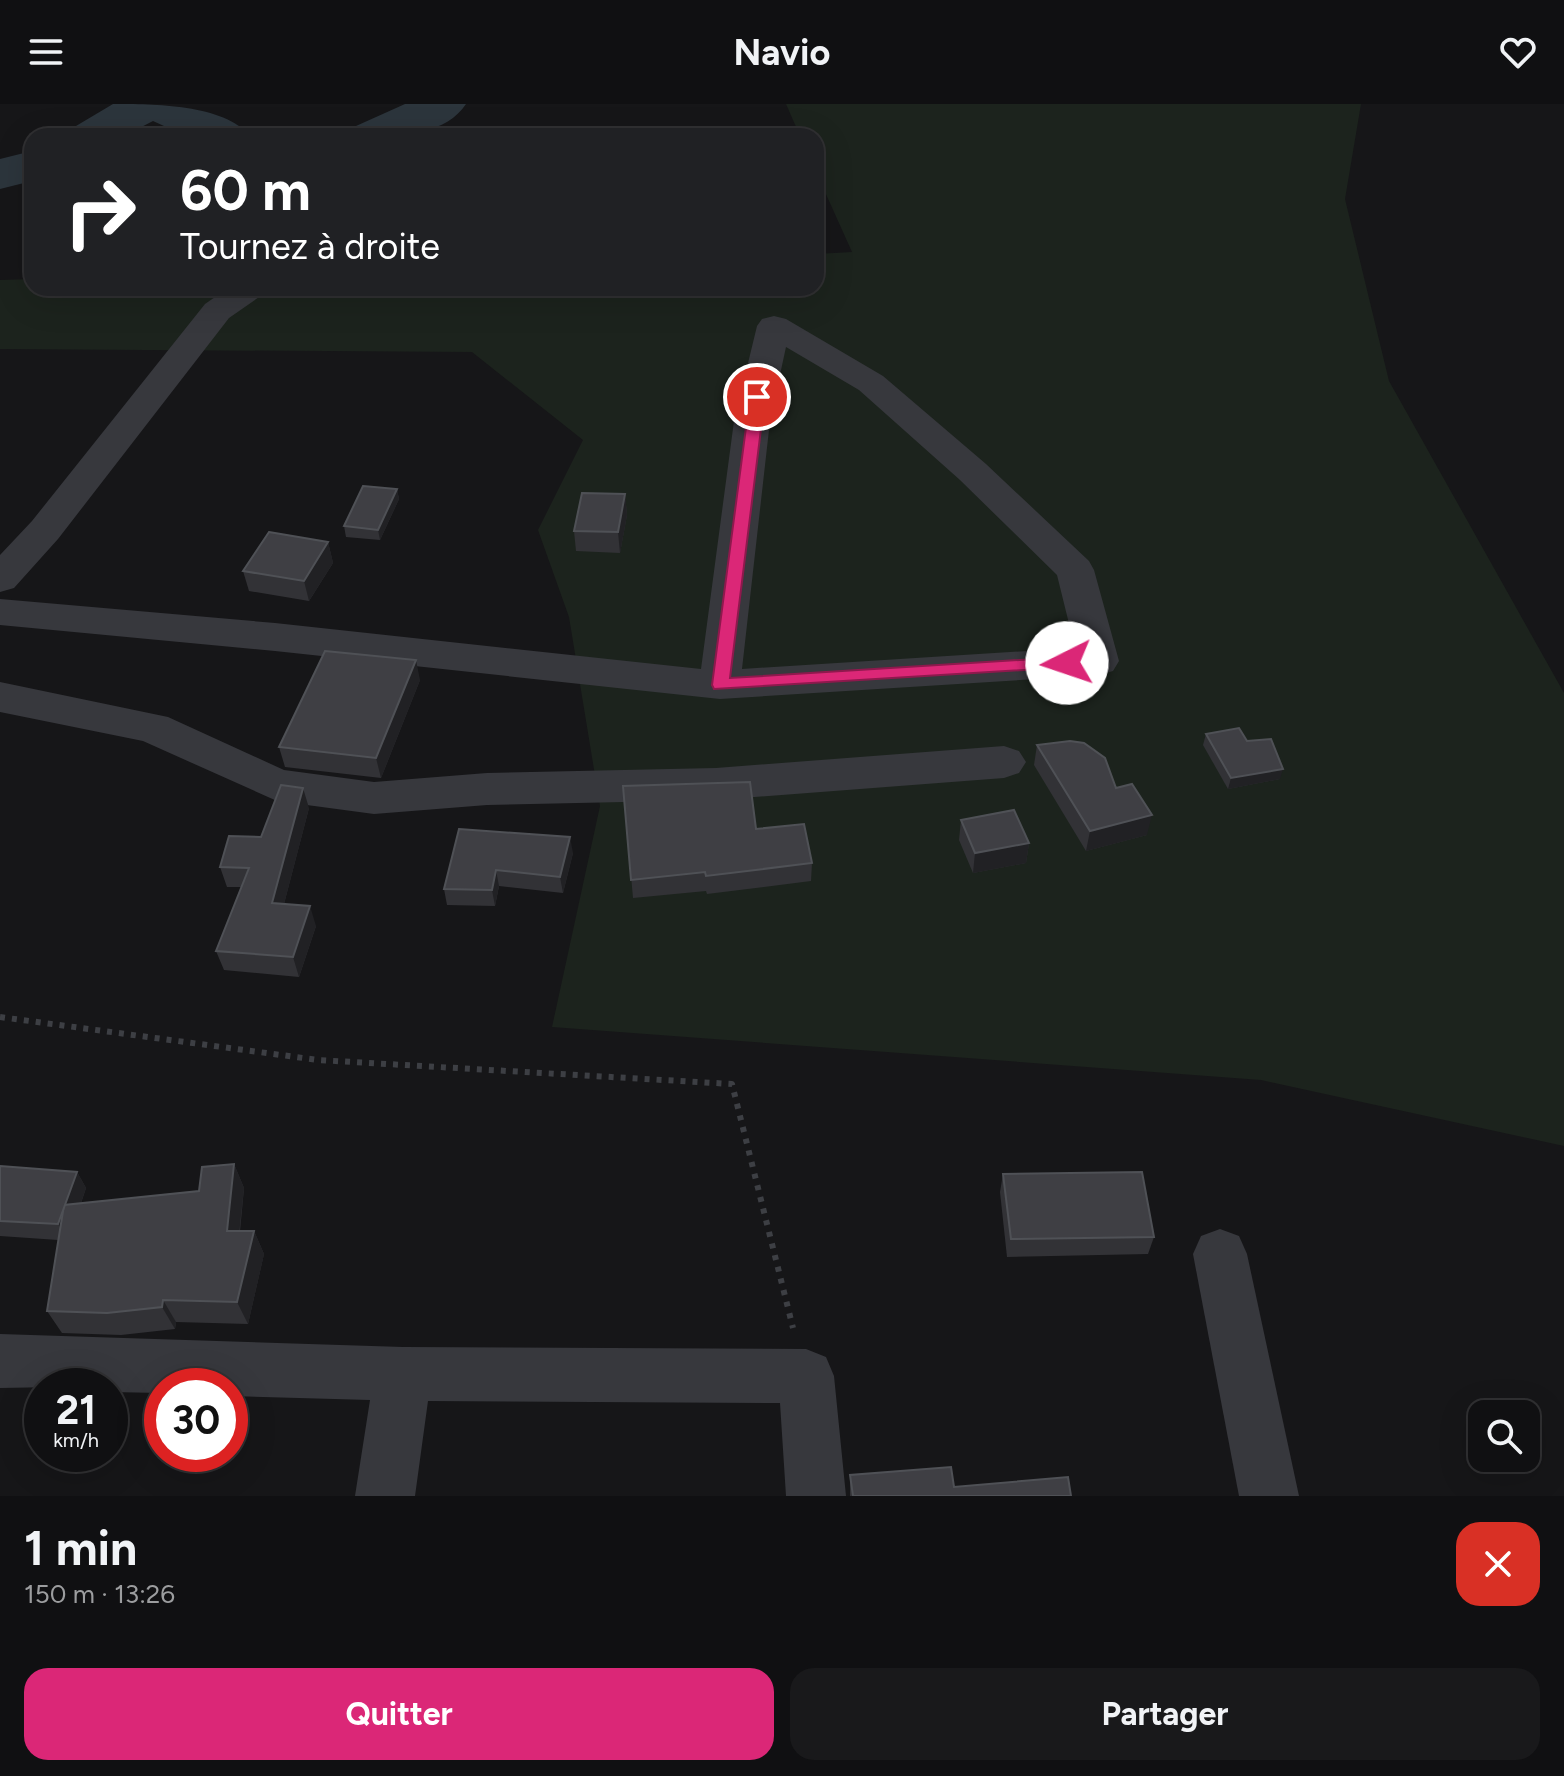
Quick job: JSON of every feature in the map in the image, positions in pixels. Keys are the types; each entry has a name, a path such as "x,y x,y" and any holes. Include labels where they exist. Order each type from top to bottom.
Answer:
{"street":[{"path":"0,579 45,530 217,311 239,296"},
{"path":"0,612 291,638 720,685 1099,661 1075,570 973,472 871,383 774,326 752,421 720,685"},
{"path":"0,697 153,728 277,785 374,798 487,789 716,784 1004,762"},
{"path":"1220,1254 1269,1496"},
{"path":"0,1361 403,1374 806,1376 816,1496"},
{"path":"385,1496 403,1374"}],"path":[{"path":"0,1017 318,1060 732,1084 806,1376"}],"shaded area":[{"path":"786,104 1361,104 1345,199 1389,381 1564,693 1564,1146 1261,1080 552,1027 600,806 569,617 538,530 583,440 472,352 0,349 0,280 24,279 24,296 824,296 824,254 852,252 824,190 824,128 796,128"}],"building":[{"path":"363,486 397,489 378,530 344,526"},
{"path":"582,493 625,494 618,532 574,531"},
{"path":"269,532 328,542 304,581 243,571"},
{"path":"325,651 416,660 376,758 279,747"},
{"path":"1239,728 1247,741 1271,739 1283,769 1231,778 1206,734"},
{"path":"1070,741 1084,743 1105,758 1116,788 1132,784 1152,815 1090,831 1037,745"},
{"path":"750,782 756,829 804,824 812,863 706,876 705,872 631,880 623,786"},
{"path":"281,785 303,788 272,903 310,906 293,957 216,951 249,868 220,867 229,836 261,837"},
{"path":"1014,810 1029,843 975,853 961,820"},
{"path":"459,829 570,837 560,877 496,870 492,890 444,889"},
{"path":"234,1164 227,1231 254,1231 237,1302 163,1300 162,1307 107,1313 47,1311 64,1205 199,1191 202,1167"},
{"path":"0,1166 77,1172 58,1224 0,1221"},
{"path":"1142,1172 1154,1237 1011,1239 1003,1174"},
{"path":"951,1467 954,1487 1068,1477 1071,1496 853,1496 850,1475"}],"waterway":[{"path":"390,128 443,104"},
{"path":"104,128 118,118 154,105 207,128"},
{"path":"0,174 24,168"}],"route":[{"path":"757,397 720,685 1067,663"}]}
